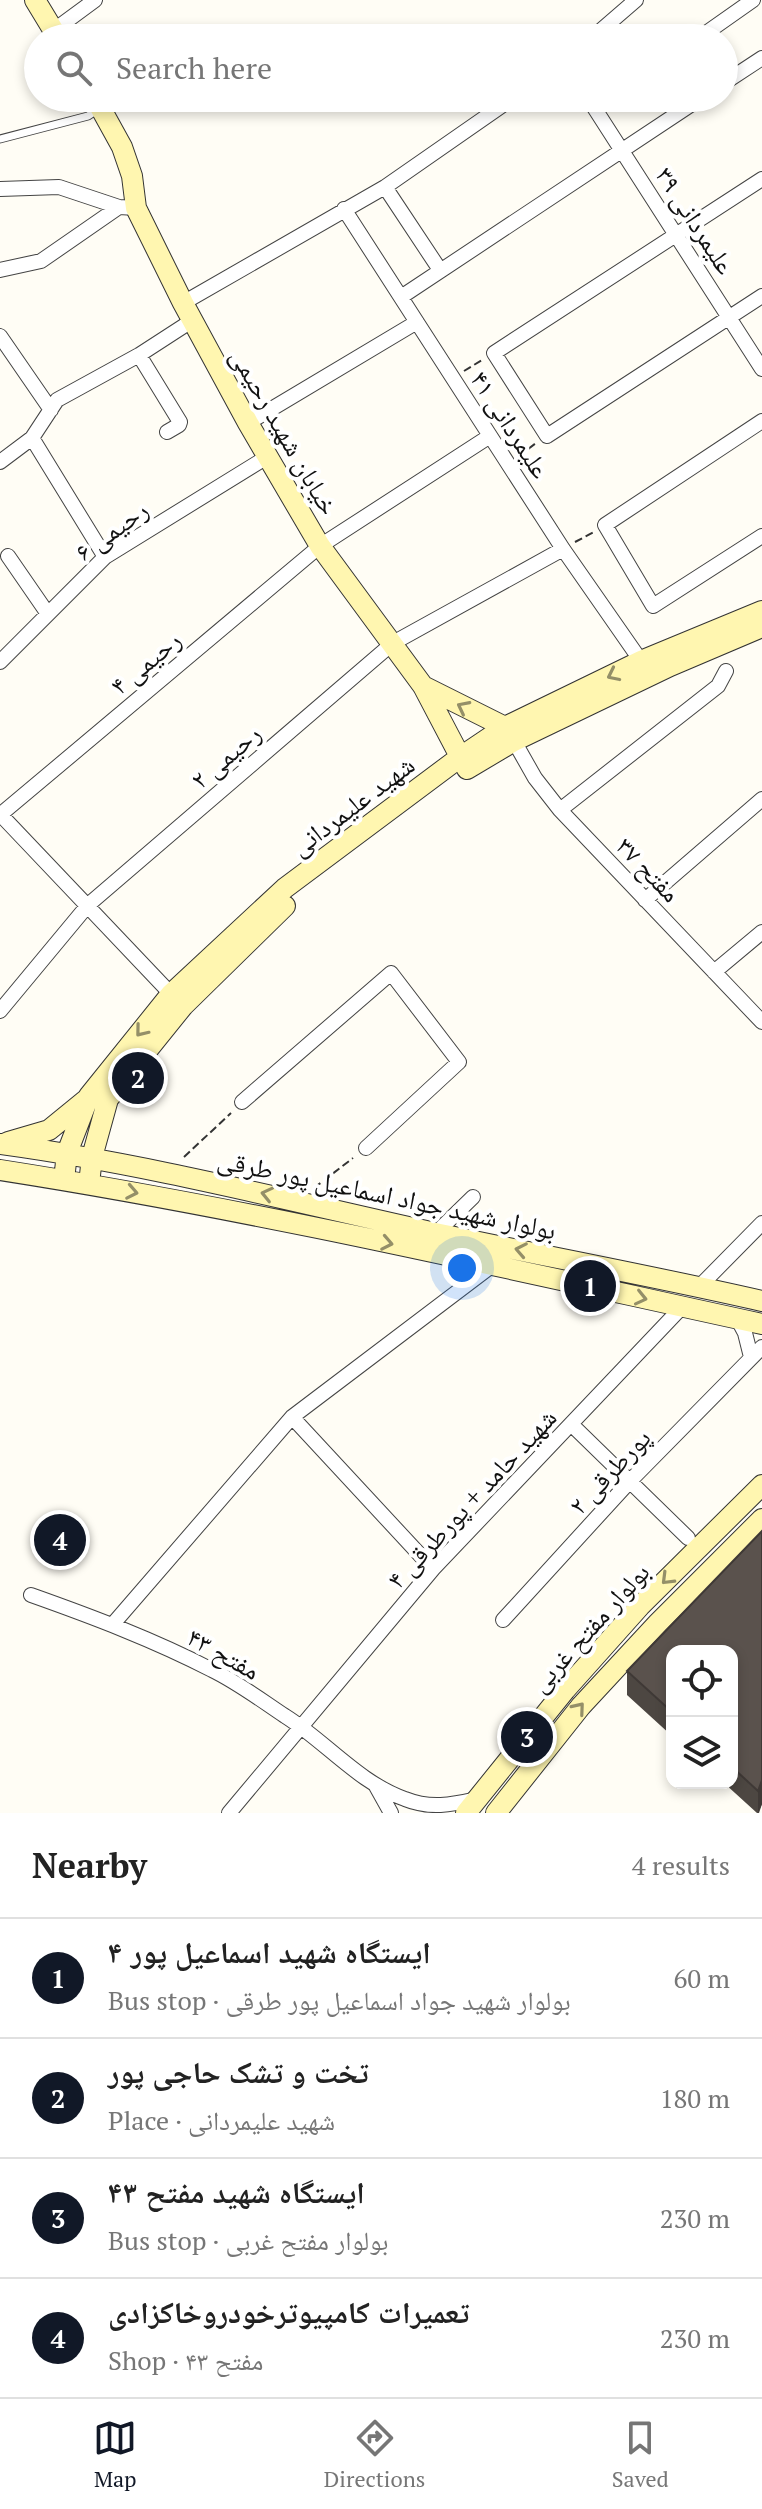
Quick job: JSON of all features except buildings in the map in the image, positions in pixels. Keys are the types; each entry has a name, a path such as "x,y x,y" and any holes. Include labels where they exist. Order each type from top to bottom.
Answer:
{"main road":[{"path":"35,0 50,24"},
{"name":"خیابان شهید رحیمی","path":"103,112 122,147 132,176 128,207 320,546 423,686 463,764"},
{"name":"شهید علیمردانی","path":"64,1180 67,1153 89,1096 177,1000 289,902 463,764 509,734 762,611"},
{"name":"شهید علیمردانی","path":"644,669 762,627"},
{"path":"423,686 509,734"},
{"name":"شهید علیمردانی","path":"89,1184 92,1157 108,1099 177,1000"},
{"path":"1,1144 49,1130 89,1096"},
{"name":"بولوار شهید جواد اسماعیل پور طرقی","path":"1,1144 168,1172 436,1233 762,1301"},
{"name":"بولوار شهید جواد اسماعیل پور طرقی","path":"0,1170 89,1184 494,1264 762,1324"},
{"name":"بولوار مفتح غربی","path":"471,1806 565,1690 640,1606 762,1485"},
{"name":"بولوار مفتح غربی","path":"496,1813 581,1706 762,1519"}],"street":[{"path":"67,24 95,0"},
{"path":"608,24 636,0"},
{"path":"718,24 747,2"},
{"path":"738,74 762,58"},
{"path":"0,462 32,438 57,400 139,355 188,312 344,209 385,187 493,112"},
{"name":"علیمردانی ۳۹","path":"597,112 762,369"},
{"path":"401,297 680,112"},
{"path":"762,179 494,353 547,436 762,296"},
{"path":"0,189 59,187 128,207"},
{"path":"385,187 440,270"},
{"path":"0,270 41,261 128,207"},
{"name":"علیمردانی ۴۱","path":"344,209 644,669"},
{"path":"248,423 417,322"},
{"path":"0,336 51,410"},
{"path":"139,355 180,422 167,432"},
{"path":"762,421 605,525 653,606 762,536"},
{"name":"رحیمی ۴","path":"0,814 320,546 490,436"},
{"path":"32,438 105,557"},
{"name":"رحیمی ۶","path":"0,662 105,557 267,457"},
{"name":"رحیمی ۲","path":"0,1011 88,905 393,643 563,549"},
{"path":"8,556 48,614"},
{"path":"560,810 718,686 726,671"},
{"name":"مفتح ۳۷","path":"509,734 535,778 560,810 762,1022"},
{"path":"645,900 762,799"},
{"path":"0,814 177,1000"},
{"path":"714,972 762,932"},
{"path":"242,1102 391,973 459,1062 366,1148"},
{"path":"436,1233 473,1197"},
{"path":"700,1286 762,1223"},
{"path":"113,1624 292,1417 494,1264"},
{"name":"شهید حامد + پورطرقی ۴","path":"229,1813 433,1569 682,1307"},
{"path":"737,1318 757,1352"},
{"name":"پورطرقی ۲","path":"503,1620 630,1481 757,1352"},
{"path":"292,1417 433,1569"},
{"path":"572,1425 688,1538"},
{"name":"مفتح ۴۳","path":"31,1595 113,1624 214,1671 302,1726 376,1786"},
{"path":"376,1786 426,1806 471,1806"},
{"path":"376,1786 391,1813"}],"lane":[{"path":"0,139 88,116 91,112"}],"path":[{"path":"453,378 494,353"},
{"path":"508,464 547,436"},
{"path":"563,549 605,525"},
{"path":"168,1172 242,1102"},
{"path":"297,1201 366,1148"}],"place":[{"name":"تخت و تشک حاجی پور","path":"138,1078"},
{"name":"ایستگاه شهید اسماعیل پور ۴","path":"590,1286"},
{"name":"تعمیرات کامپیوترخودروخاکزادی","path":"60,1540"},
{"name":"ایستگاه شهید مفتح ۴۳","path":"527,1737"}]}
